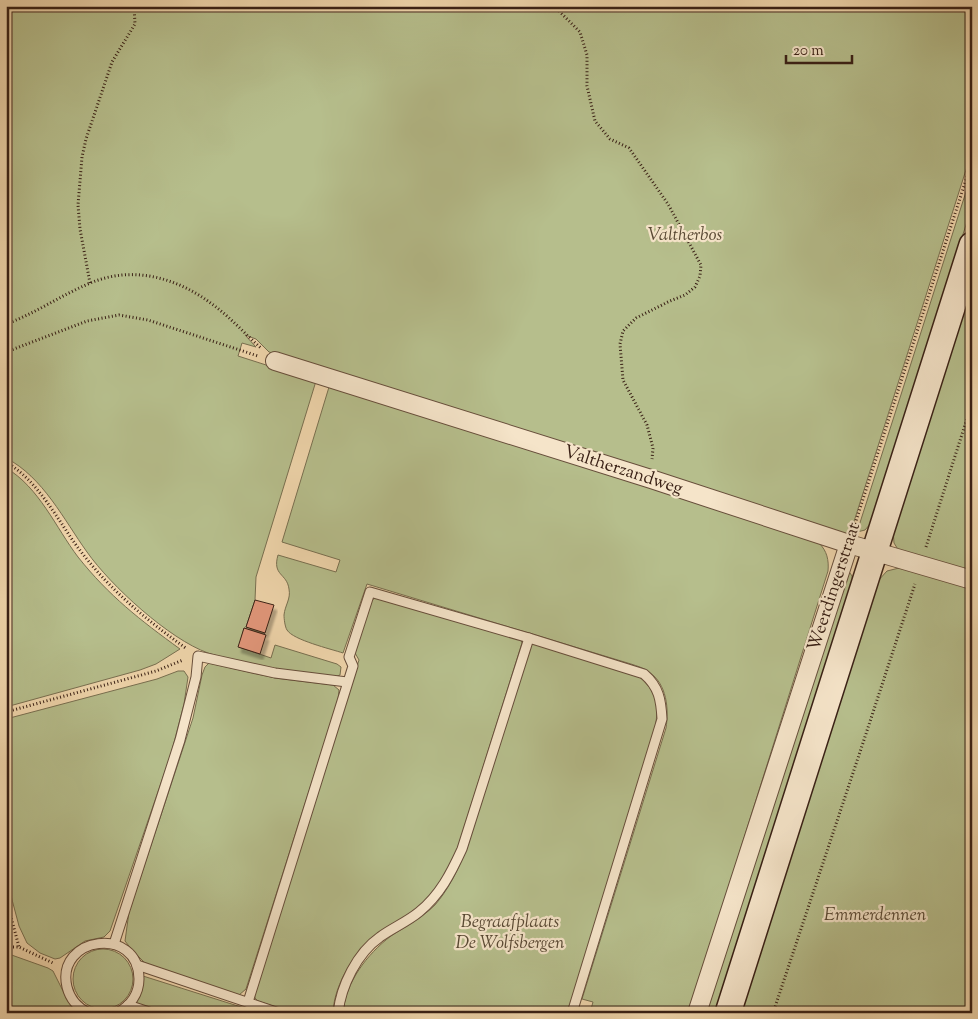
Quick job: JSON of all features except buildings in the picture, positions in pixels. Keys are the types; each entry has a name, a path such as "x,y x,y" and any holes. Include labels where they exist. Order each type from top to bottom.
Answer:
{"main road":[{"name":"Weerdingerstraat","path":"728,1013 972,245"}],"street":[{"name":"Valtherzandweg","path":"275,361 651,479 849,544 972,580"},
{"name":"Weerdingerstraat","path":"697,1013 849,544"}],"lane":[{"path":"248,1002 353,666 349,658 370,592 529,638 644,674 652,680 661,698 662,719 572,1013"},
{"path":"338,1013 339,1000 349,975 365,951 379,937 419,913 437,895 455,864 465,840 529,638"},
{"path":"114,944 180,740 196,677 198,656 275,673 347,682"},
{"path":"89,1013 79,1007 69,994 67,986 68,969 71,960 78,952 86,947 105,942 114,944 128,952 137,966 140,982 138,991 128,1005 117,1013"},
{"path":"137,966 279,1013"},
{"path":"128,1005 152,1013"}],"path":[{"path":"90,283 82,245 79,213 82,157 86,139 112,62 135,24 134,6"},
{"path":"554,6 580,32 587,55 587,86 595,121 610,139 629,148 668,204 701,265 700,276 694,287 685,295 636,318 623,331 620,344 623,380 647,425 653,448 651,479"},
{"name":"Weerdingerstraat","path":"849,544 972,161"},
{"path":"6,324 90,283 121,275 152,276 168,280 214,306 275,361"},
{"path":"6,352 87,320 119,315 148,320 275,361"},
{"path":"772,1013 849,786 972,404"},
{"path":"6,462 17,469 48,504 81,552 106,582 151,623 198,656"},
{"path":"6,712 156,671 198,656"},
{"path":"6,898 19,947"},
{"path":"6,948 19,947 68,969"}],"green space":[{"name":"Valtherbos","path":"6,6 972,6 972,151 850,534 842,536 269,352 256,339 245,335 256,347 242,343 238,356 316,381 256,577 255,600 246,627 265,633 244,628 239,647 271,658 275,645 337,664 341,667 340,675 335,677 239,662 208,653 176,636 142,610 97,566 42,488 19,466 6,458"},
{"path":"972,173 972,206 871,523 865,530 857,532"},
{"name":"Emmerdennen","path":"972,281 972,1013 739,1013 877,582 887,571 899,568 899,551 894,543 893,529"},
{"path":"331,384 819,543 826,552 828,571 689,1013 605,1013 591,1009 593,1002 582,999 666,728 667,705 660,683 655,677 645,669 631,664 367,584 343,653 304,641 287,630 284,615 289,589 286,580 278,571 278,555 336,572 340,560 282,542"},
{"path":"6,468 28,486 78,557 101,584 138,617 180,649 156,664 140,670 6,707"},
{"path":"848,570 852,576 853,585 717,1013 706,1013"},
{"path":"376,597 521,640 522,643 458,847 444,876 424,902 380,932 363,948 342,979 337,990 333,1013 294,1013 258,1001 255,998 254,992 359,660 355,653 370,602"},
{"name":"Begraafplaats De Wolfsbergen","path":"531,643 639,677 653,694 657,713 655,728 568,1013 343,1013 348,991 366,960 382,943 430,910 444,893 455,875 464,855"},
{"path":"209,663 275,678 333,685 339,690 338,700 246,989 239,995 147,965 125,941 129,912 193,718 202,675"},
{"path":"178,671 184,671 188,677 184,704 171,754 110,931 104,937 85,941 60,958 55,959 40,953 27,943 19,926 6,877 6,719 157,679"},
{"path":"97,949 109,949 120,954 128,962 133,973 131,991 120,1004 109,1009 97,1009 86,1004 78,996 73,985 73,973 78,962 86,954"},
{"path":"6,953 53,971 66,997 77,1013 6,1013"},
{"path":"143,976 260,1013 163,1013 134,1004 141,992"}]}
